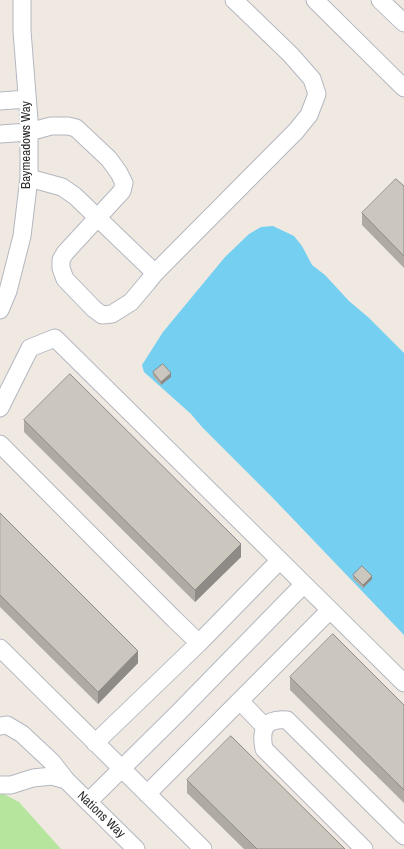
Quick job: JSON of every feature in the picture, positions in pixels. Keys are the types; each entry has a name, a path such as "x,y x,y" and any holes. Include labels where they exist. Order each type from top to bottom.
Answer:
{"street":[{"name":"Baymeadows Way","path":"0,310 8,291 22,236 29,178 29,132 22,31 22,0"},
{"path":"0,134 29,132 51,126 68,126 76,128 109,159 119,173 124,183 122,191 64,252 61,260 61,268 65,279 94,309 102,315 112,314 131,302 155,273 296,131 309,115 317,94 312,79 291,55 234,0"},
{"path":"315,0 404,88"},
{"path":"380,0 404,23"},
{"path":"0,101 27,99"},
{"path":"29,178 62,187 75,196 155,273"},
{"path":"1,404 30,348 55,338 404,683"},
{"path":"0,444 199,643"},
{"path":"96,742 199,643 280,560"},
{"path":"88,802 179,712 304,584"},
{"path":"147,794 330,610"},
{"path":"0,648 203,849"},
{"path":"240,701 265,727"},
{"path":"364,849 264,749 262,734 263,730 269,723 278,719 287,720 404,836"},
{"name":"Nations Way","path":"0,726 7,725 22,734 52,762 66,780 134,848"},
{"name":"Nations Way","path":"0,784 11,785 34,778 52,776 66,780"}],"green space":[{"path":"0,792 19,802 61,849 0,849"}],"water":[{"path":"273,226 294,236 302,246 312,265 325,275 349,301 368,317 404,353 404,635 191,414 144,372 142,365 163,332 225,257 249,234 261,227"}],"building":[{"path":"396,179 404,186 404,256 362,213"},
{"path":"163,364 171,373 161,382 153,372"},
{"path":"70,374 241,544 195,590 24,420"},
{"path":"0,513 138,651 98,692 0,595"},
{"path":"362,566 372,576 363,585 353,575"},
{"path":"333,634 404,705 404,790 290,677"},
{"path":"231,736 345,849 257,849 187,780"}]}
